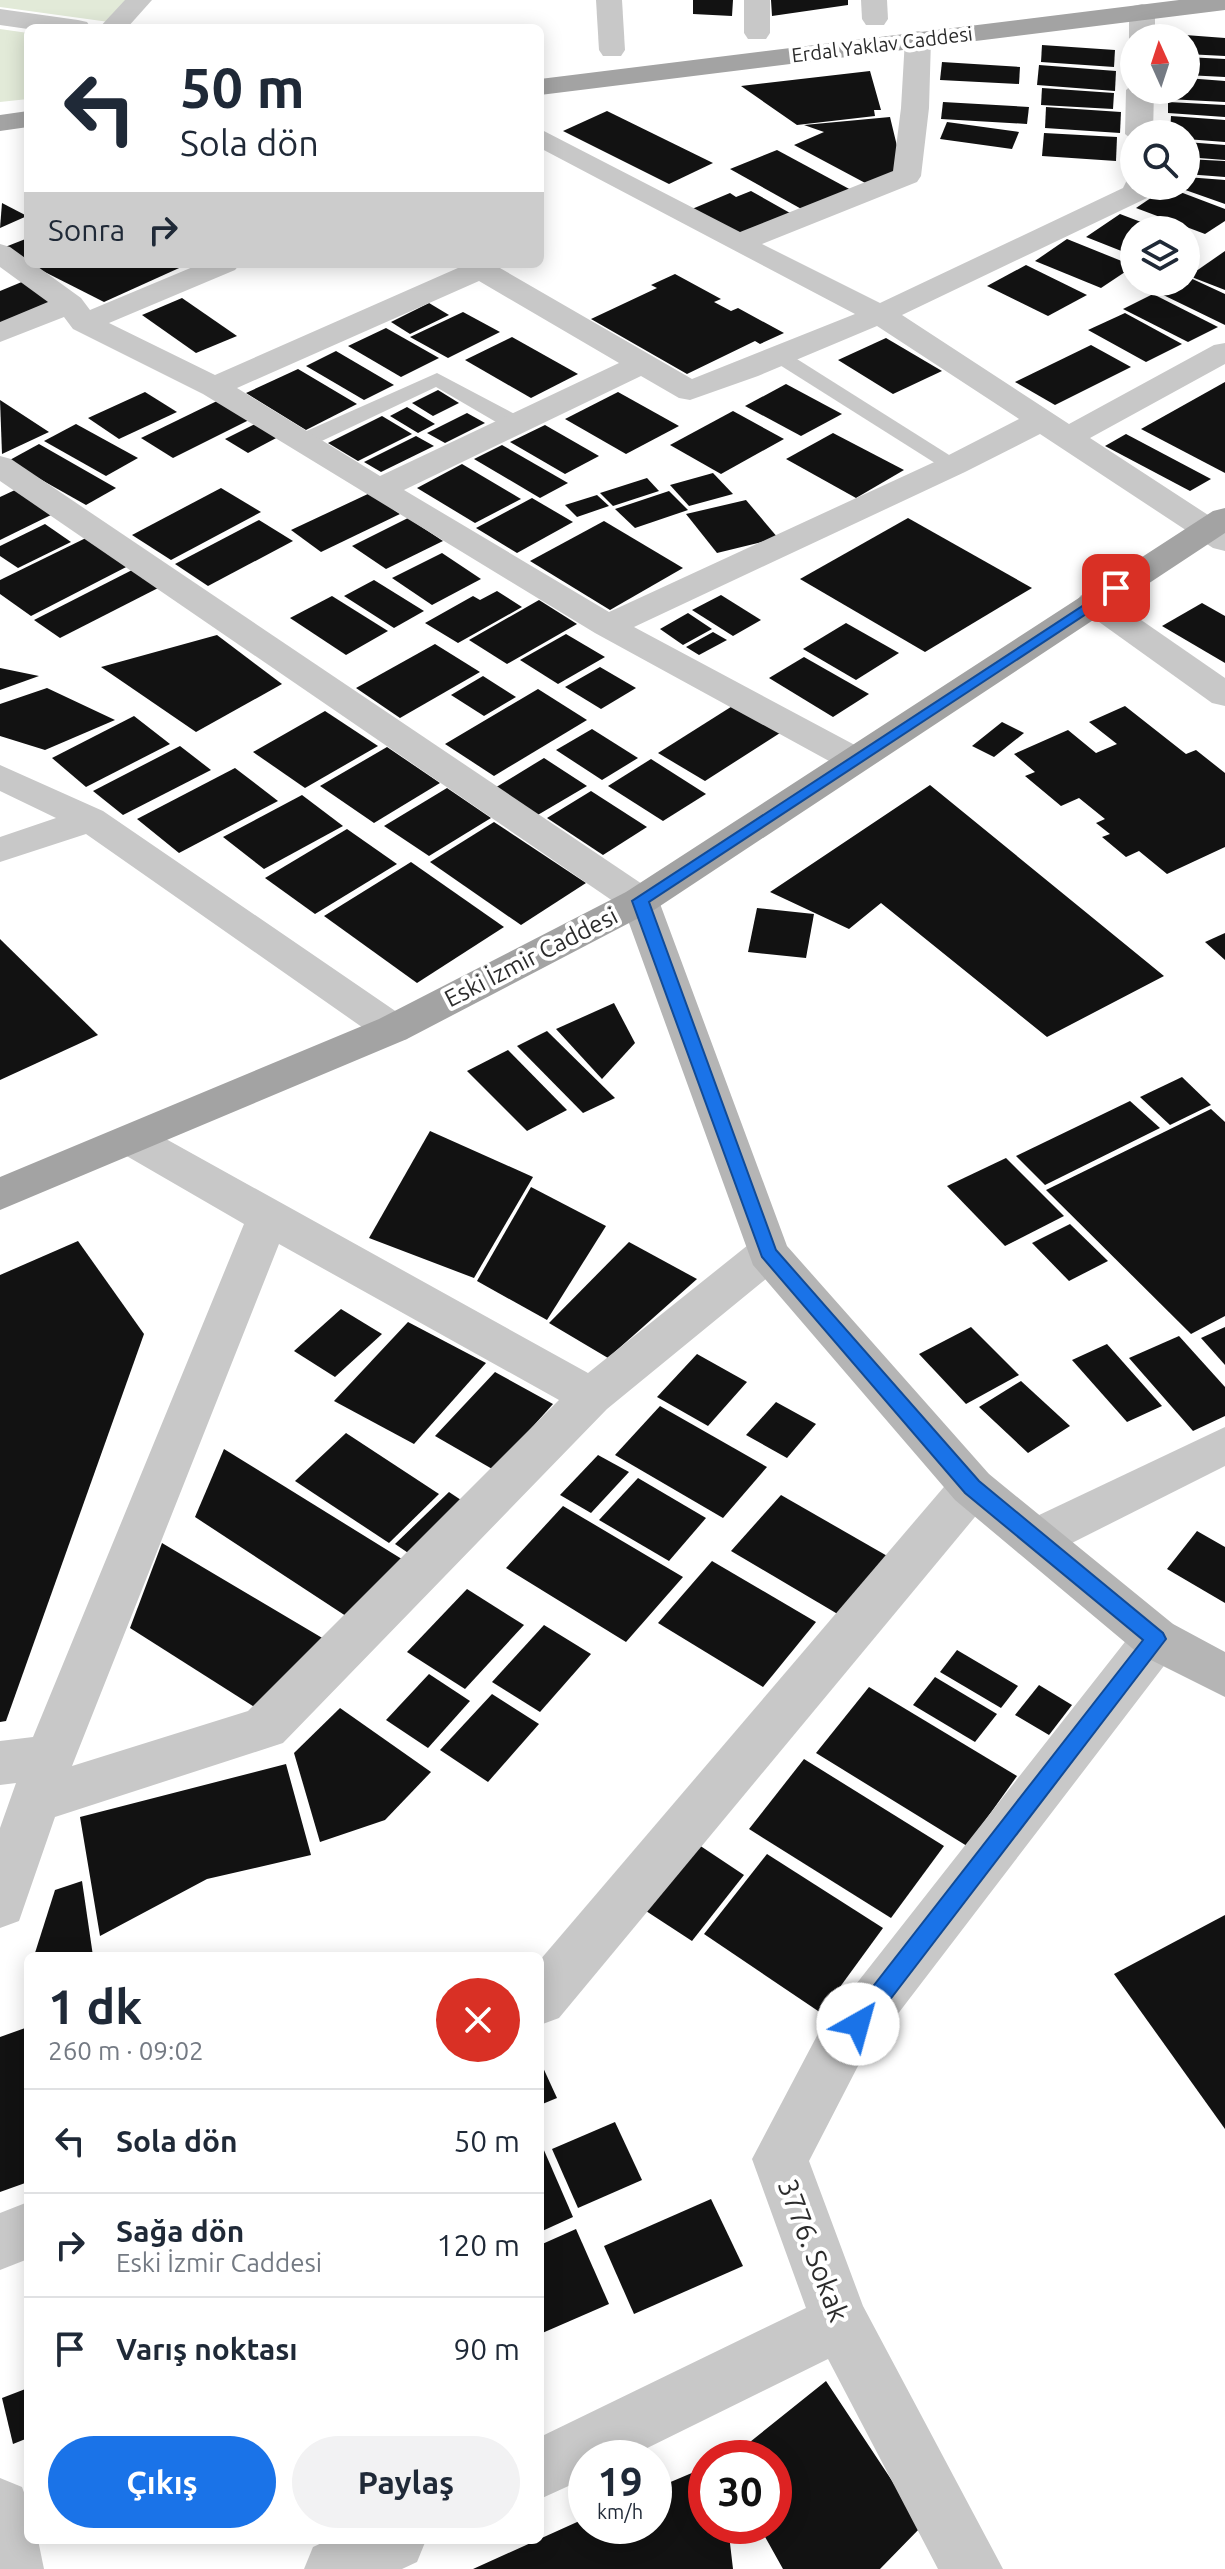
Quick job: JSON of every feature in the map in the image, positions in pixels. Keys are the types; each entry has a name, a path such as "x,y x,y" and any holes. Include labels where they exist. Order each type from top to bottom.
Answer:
{"main road":[{"name":"Erdal Yaklav Caddesi","path":"1146,24 1225,2"},
{"name":"Erdal Yaklav Caddesi","path":"845,23 875,10 918,26"},
{"name":"Erdal Yaklav Caddesi","path":"544,86 918,26 1120,25"},
{"name":"Erdal Yaklav Caddesi","path":"728,36 786,30"},
{"path":"583,54 641,47"},
{"path":"0,123 24,120"},
{"name":"Eski İzmir Caddesi","path":"0,1194 393,1029 640,901 1093,602 1219,529"}],"street":[{"path":"116,24 139,0"},
{"path":"609,0 612,50"},
{"path":"757,0 757,33"},
{"path":"0,17 50,24"},
{"path":"738,243 907,176 915,108 918,26"},
{"path":"544,139 881,315 1055,429 1219,529"},
{"path":"214,387 480,269 690,391 782,358 881,315 1120,200"},
{"path":"0,253 77,313 214,387 607,626 853,759"},
{"path":"0,333 77,313 213,268"},
{"path":"607,626 954,465 1055,429 1225,352"},
{"path":"381,488 641,364"},
{"path":"7,478 640,901 768,1253 972,1487 1156,1639 1225,1676"},
{"path":"1093,602 1225,695"},
{"path":"0,777 90,819 393,1029"},
{"path":"0,850 90,819"},
{"path":"133,1140 591,1396"},
{"path":"0,1904 43,1779 268,1218"},
{"path":"0,1763 43,1779 265,1728 591,1396 768,1253"},
{"path":"1035,1539 1225,1445"},
{"path":"544,1995 972,1487"},
{"name":"3776. Sokak","path":"972,2569 840,2322 780,2159 839,2048 1156,1639"},
{"path":"0,2242 24,2232"},
{"path":"544,2467 840,2322"},
{"path":"0,2509 13,2569"},
{"path":"335,2569 387,2544"}],"lane":[{"path":"782,358 954,465"},
{"path":"301,442 437,379 516,424"}],"green space":[{"path":"0,0 129,0 109,22 0,7"},
{"path":"0,29 24,32 24,99 0,102"}],"building":[{"path":"693,0 733,0 732,16 693,14"},
{"path":"771,0 848,0 848,5 772,16"},
{"path":"1200,36 1225,38 1225,56 1200,55"},
{"path":"1042,45 1115,50 1114,67 1041,62"},
{"path":"1200,58 1225,59 1225,77 1200,76"},
{"path":"942,62 1020,67 1019,84 940,80"},
{"path":"1039,65 1116,71 1115,91 1037,85"},
{"path":"870,71 881,110 874,110 875,116 797,125 741,86"},
{"path":"1200,79 1225,81 1225,102 1200,101"},
{"path":"1042,88 1114,93 1113,109 1041,105"},
{"path":"943,102 1029,107 1027,124 941,119"},
{"path":"1168,104 1225,105 1225,117 1168,113"},
{"path":"1046,107 1121,112 1120,133 1045,128"},
{"path":"607,111 713,163 669,184 563,131"},
{"path":"1171,116 1225,120 1225,142 1200,140 1200,120 1171,120"},
{"path":"890,117 903,171 869,185 794,145 824,132 804,125"},
{"path":"947,122 1019,132 1012,149 940,139"},
{"path":"1044,133 1117,137 1116,161 1042,156"},
{"path":"1200,143 1225,145 1225,160 1200,158"},
{"path":"777,150 853,191 805,211 730,169"},
{"path":"1200,160 1225,161 1225,177 1200,175"},
{"path":"1200,178 1225,180 1225,204 1200,195"},
{"path":"751,191 790,213 737,236 692,209 730,193 736,197"},
{"path":"1148,200 1200,200 1225,209 1225,221 1205,234 1200,232 1200,216 1157,216 1136,208"},
{"path":"2,203 24,214 24,217 0,228"},
{"path":"1120,214 1125,216 1120,216 1120,250 1086,237"},
{"path":"1067,239 1120,260 1120,275 1101,288 1035,261"},
{"path":"24,240 24,262 0,250"},
{"path":"1225,251 1225,290 1200,280 1200,268"},
{"path":"1026,265 1087,295 1048,316 987,286"},
{"path":"37,268 179,268 104,302"},
{"path":"675,274 721,299 714,302 731,311 738,308 784,333 760,344 755,341 687,374 591,319 657,288 651,285"},
{"path":"29,279 62,300 0,324 0,291"},
{"path":"1200,282 1225,294 1225,325 1165,296 1200,296"},
{"path":"1149,296 1157,296 1218,327 1188,342 1123,309"},
{"path":"182,298 237,336 196,353 142,315"},
{"path":"429,303 449,315 410,334 391,322"},
{"path":"463,312 500,332 448,358 410,337"},
{"path":"1125,313 1182,344 1146,362 1088,330"},
{"path":"386,328 439,358 401,377 348,346"},
{"path":"512,337 578,374 531,398 465,360"},
{"path":"886,338 942,371 893,394 838,360"},
{"path":"1091,345 1131,367 1055,405 1015,382"},
{"path":"336,351 394,385 364,400 306,366"},
{"path":"298,369 357,404 306,430 246,393"},
{"path":"1225,382 1225,473 1141,429"},
{"path":"786,384 842,414 801,436 745,406"},
{"path":"438,390 459,403 433,416 412,403"},
{"path":"145,392 177,412 119,439 88,418"},
{"path":"618,392 679,426 626,454 565,419"},
{"path":"0,400 49,432 2,454"},
{"path":"217,401 249,420 173,458 141,438"},
{"path":"407,407 435,424 418,433 390,416"},
{"path":"733,411 784,439 721,474 670,445"},
{"path":"467,413 485,423 445,443 427,433"},
{"path":"382,416 412,434 358,461 328,443"},
{"path":"257,423 280,436 248,453 225,439"},
{"path":"76,424 138,458 106,476 44,441"},
{"path":"545,425 599,456 565,474 510,442"},
{"path":"833,433 904,470 856,498 786,459"},
{"path":"1126,434 1211,479 1190,491 1105,446"},
{"path":"416,436 434,446 381,472 364,462"},
{"path":"39,444 116,488 86,505 8,461"},
{"path":"502,445 568,483 540,498 474,459"},
{"path":"462,464 521,499 475,523 417,488"},
{"path":"713,473 733,494 689,506 670,485"},
{"path":"647,478 659,491 613,506 600,493"},
{"path":"221,488 261,512 171,560 132,535"},
{"path":"15,490 51,515 0,540 0,497"},
{"path":"669,491 688,510 635,528 615,509"},
{"path":"370,493 400,514 321,552 291,530"},
{"path":"597,495 609,506 577,517 565,505"},
{"path":"532,498 573,522 517,553 476,528"},
{"path":"746,500 778,538 717,553 686,514"},
{"path":"408,518 443,541 386,569 352,546"},
{"path":"908,518 1032,588 925,652 800,579"},
{"path":"259,520 293,541 208,586 175,564"},
{"path":"604,521 683,568 610,610 530,561"},
{"path":"45,524 71,542 18,568 0,556 0,546"},
{"path":"92,535 134,563 31,616 0,594 0,580"},
{"path":"442,553 481,579 432,605 392,578"},
{"path":"138,567 164,585 60,638 34,620"},
{"path":"374,580 424,611 394,628 344,596"},
{"path":"497,591 522,607 458,643 425,623 473,596 480,600"},
{"path":"721,595 761,620 733,636 692,610"},
{"path":"332,596 388,631 346,655 290,618"},
{"path":"539,600 577,624 507,664 469,640"},
{"path":"1202,603 1225,616 1225,663 1162,626"},
{"path":"688,613 712,629 683,645 660,629"},
{"path":"846,623 899,653 856,680 803,649"},
{"path":"713,632 727,640 699,655 686,647"},
{"path":"566,634 605,657 558,684 520,660"},
{"path":"217,635 282,684 196,732 101,667"},
{"path":"435,644 480,672 400,718 356,688"},
{"path":"804,657 869,694 833,717 769,678"},
{"path":"600,667 636,688 601,709 565,687"},
{"path":"0,668 39,676 0,690"},
{"path":"483,676 516,697 484,716 451,695"},
{"path":"47,688 115,720 45,750 0,736 0,704"},
{"path":"538,689 587,720 494,776 445,744"},
{"path":"734,705 780,733 705,781 658,753"},
{"path":"1125,706 1186,754 1196,750 1225,773 1225,847 1167,874 1139,851 1126,857 1102,837 1110,834 1096,823 1105,819 1079,798 1061,806 1025,776 1035,772 1014,754 1068,730 1096,753 1117,744 1089,722"},
{"path":"325,711 378,746 305,788 253,752"},
{"path":"134,716 170,744 86,787 52,758"},
{"path":"1002,722 1024,733 994,757 972,746"},
{"path":"592,729 638,758 602,780 556,750"},
{"path":"180,746 211,770 123,815 93,791"},
{"path":"387,747 440,783 374,823 320,786"},
{"path":"544,758 587,786 536,816 493,789"},
{"path":"651,759 706,794 663,821 608,786"},
{"path":"235,768 278,801 179,853 137,819"},
{"path":"930,785 1164,976 1047,1037 881,903 849,929 770,892"},
{"path":"447,788 491,818 429,856 384,826"},
{"path":"591,791 647,827 603,855 547,818"},
{"path":"302,795 343,826 264,869 223,837"},
{"path":"494,822 586,883 521,925 430,862"},
{"path":"347,829 397,864 315,914 265,878"},
{"path":"411,862 504,927 417,983 324,916"},
{"path":"757,908 814,914 806,958 748,952"},
{"path":"1225,933 1225,960 1205,942"},
{"path":"0,939 98,1035 0,1080"},
{"path":"614,1003 635,1043 602,1079 556,1029"},
{"path":"547,1031 615,1098 583,1113 517,1046"},
{"path":"508,1050 567,1110 527,1131 467,1071"},
{"path":"1182,1077 1211,1105 1170,1125 1140,1097"},
{"path":"1130,1101 1160,1128 1045,1185 1016,1156"},
{"path":"1211,1109 1225,1122 1225,1316 1191,1334 1046,1190"},
{"path":"430,1131 533,1177 474,1278 369,1238"},
{"path":"1006,1158 1064,1216 1005,1246 947,1186"},
{"path":"531,1187 606,1226 547,1320 477,1281"},
{"path":"1070,1224 1108,1261 1069,1281 1032,1243"},
{"path":"78,1241 144,1334 6,1721 0,1722 0,1275"},
{"path":"629,1242 697,1279 608,1358 549,1323"},
{"path":"341,1309 382,1334 335,1377 294,1351"},
{"path":"408,1322 486,1363 414,1444 334,1401"},
{"path":"971,1327 1019,1375 966,1404 919,1354"},
{"path":"1225,1327 1225,1365 1201,1338"},
{"path":"1179,1336 1225,1387 1225,1416 1193,1431 1129,1358"},
{"path":"1107,1344 1162,1406 1127,1422 1072,1360"},
{"path":"697,1354 747,1382 708,1426 657,1397"},
{"path":"495,1372 553,1404 494,1470 435,1436"},
{"path":"1021,1381 1070,1426 1028,1453 979,1407"},
{"path":"776,1402 816,1424 787,1458 746,1435"},
{"path":"660,1406 767,1467 723,1518 615,1455"},
{"path":"346,1433 439,1494 389,1543 295,1481"},
{"path":"224,1449 405,1561 349,1618 195,1517"},
{"path":"598,1455 629,1472 591,1513 560,1495"},
{"path":"638,1478 706,1518 669,1561 599,1520"},
{"path":"449,1492 473,1508 420,1561 395,1544"},
{"path":"781,1495 889,1557 841,1616 731,1551"},
{"path":"563,1506 683,1577 626,1642 506,1568"},
{"path":"1197,1531 1225,1547 1225,1603 1167,1569"},
{"path":"162,1543 324,1639 259,1710 130,1628"},
{"path":"712,1561 816,1622 763,1687 658,1623"},
{"path":"467,1589 524,1625 465,1689 407,1652"},
{"path":"544,1625 591,1654 540,1712 492,1682"},
{"path":"957,1650 1018,1686 1001,1708 940,1672"},
{"path":"429,1674 470,1701 428,1748 386,1720"},
{"path":"935,1677 997,1714 975,1742 913,1705"},
{"path":"1039,1685 1072,1705 1049,1735 1015,1715"},
{"path":"869,1687 1017,1776 967,1846 816,1753"},
{"path":"492,1694 539,1724 488,1782 440,1750"},
{"path":"340,1708 431,1772 385,1820 320,1842 294,1753"},
{"path":"804,1759 944,1846 891,1918 749,1829"},
{"path":"286,1764 311,1855 207,1879 100,1936 80,1817"},
{"path":"699,1845 744,1875 692,1941 646,1911"},
{"path":"767,1854 883,1928 821,2013 704,1934"},
{"path":"82,1881 92,1952 35,1952 55,1890"},
{"path":"1225,1915 1225,2129 1114,1974"},
{"path":"24,2028 24,2183 0,2192 0,2037"},
{"path":"544,2070 557,2098 544,2103"},
{"path":"615,2122 642,2180 578,2208 552,2149"},
{"path":"544,2150 573,2217 544,2230"},
{"path":"711,2199 743,2266 634,2314 604,2246"},
{"path":"576,2229 609,2304 544,2332 544,2243"},
{"path":"826,2381 922,2526 880,2569 783,2569 769,2544 792,2544 792,2440 752,2440"},
{"path":"24,2390 24,2440 13,2444 2,2398"},
{"path":"688,2475 688,2544 730,2544 733,2569 473,2569 528,2544 544,2544 544,2537 568,2526 568,2544 672,2544 672,2481"}],"route":[{"path":"858,2024 1156,1639 972,1487 768,1253 640,901 1116,588"}]}
